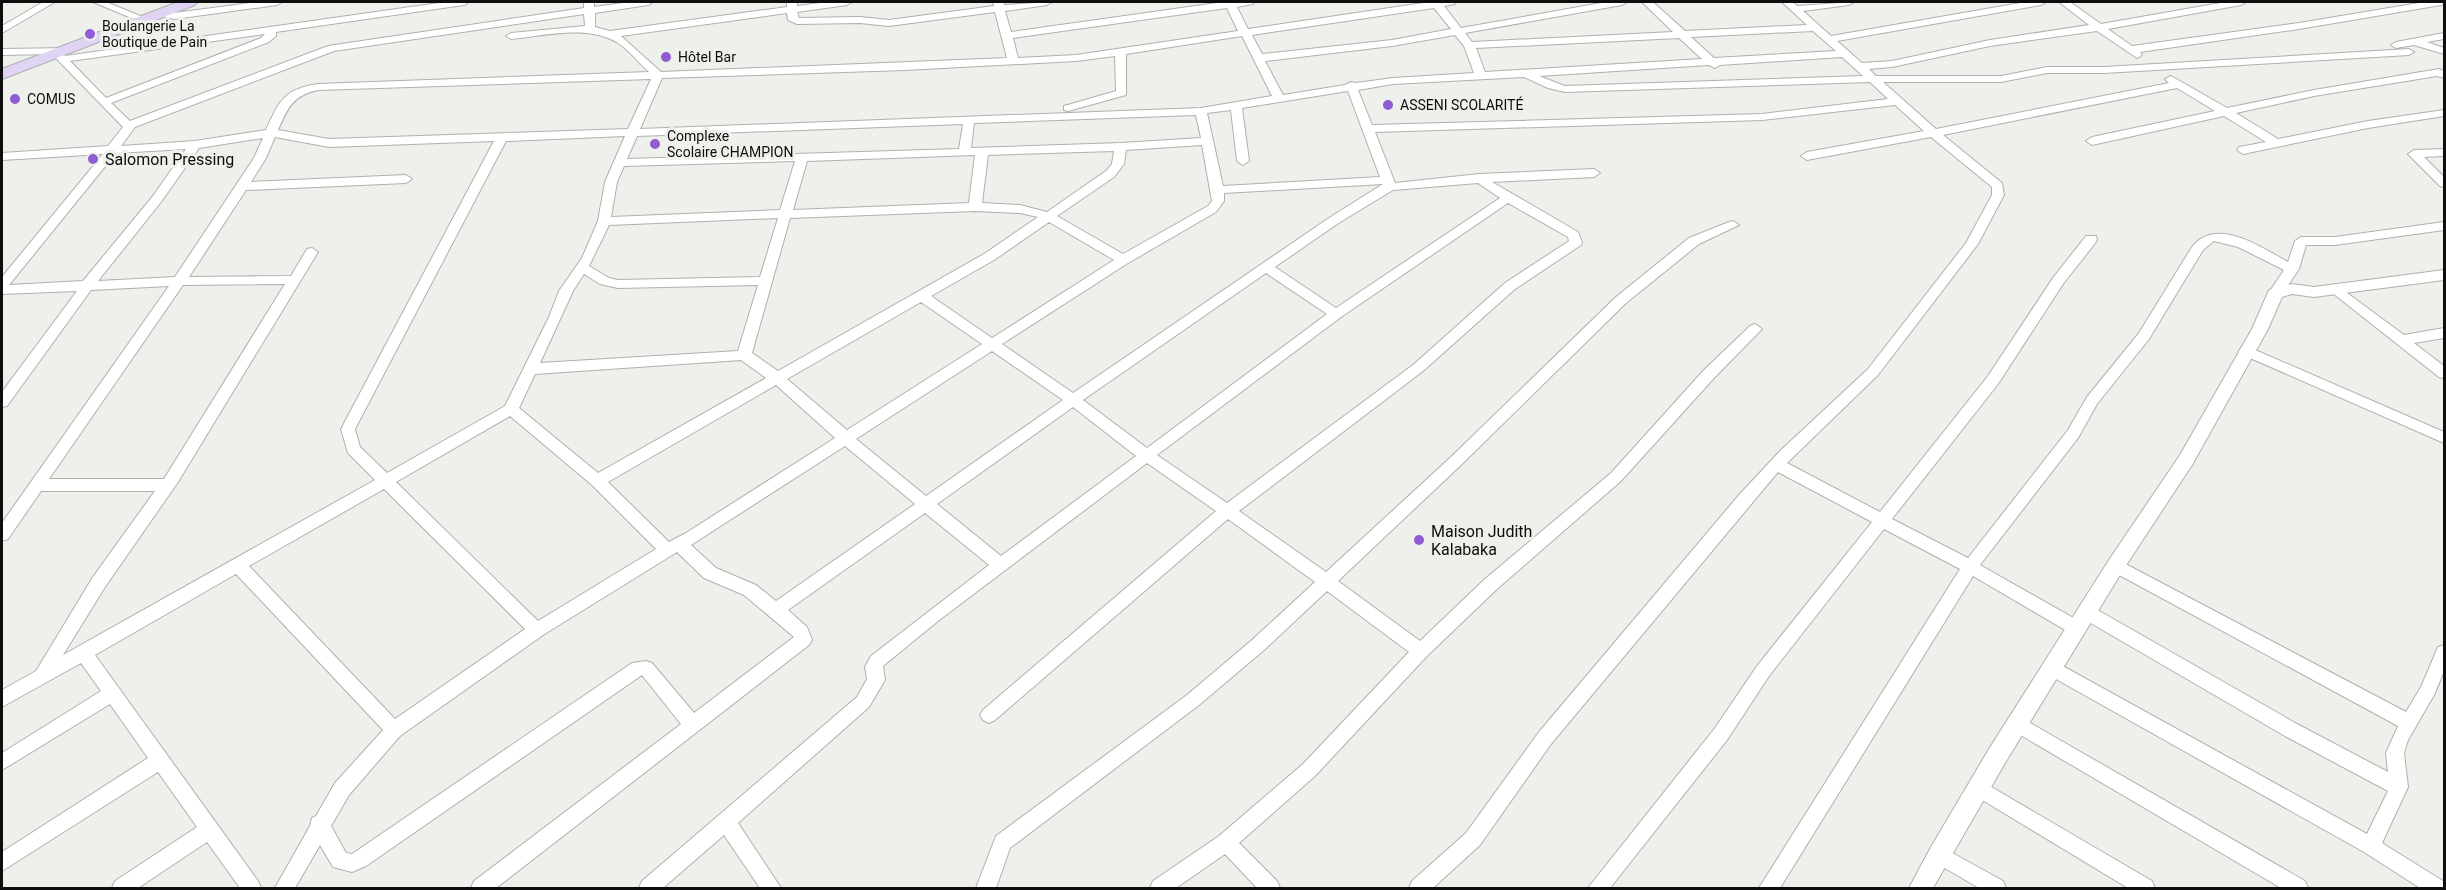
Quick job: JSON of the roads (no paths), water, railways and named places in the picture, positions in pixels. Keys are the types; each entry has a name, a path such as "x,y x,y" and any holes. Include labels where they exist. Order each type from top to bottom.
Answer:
{"main road":[{"path":"2,74 62,54 182,3"}],"street":[{"path":"2,30 50,2"},
{"path":"98,2 145,20"},
{"path":"160,14 174,16 277,2"},
{"path":"2,52 62,54 270,30 464,2"},
{"path":"62,54 125,124 131,125 332,48 589,6 648,2"},
{"path":"610,34 792,5 847,2"},
{"path":"792,5 792,18 797,21 889,23 998,5 1047,2"},
{"path":"1007,36 1249,2"},
{"path":"2,535 243,186 272,134 277,117 290,96 316,87 905,67 1012,61 1120,52 1245,31 1451,2"},
{"path":"1259,58 1334,51 1460,32 1622,2"},
{"path":"1647,2 1731,84"},
{"path":"1791,5 1849,2"},
{"path":"1830,39 2041,2"},
{"path":"2064,2 2179,84 2276,143"},
{"path":"1860,67 1892,64 1990,43 2101,27 2241,2"},
{"path":"2130,50 2298,26 2441,2"},
{"path":"1230,3 1279,98"},
{"path":"1436,3 1469,45 1481,76"},
{"path":"998,5 1012,61"},
{"path":"1419,888 1473,839 1545,738 1682,572 1776,464 1873,372 1972,244 1996,200 1998,186 1934,133 1791,5"},
{"path":"589,6 590,29"},
{"path":"1469,45 1816,28"},
{"path":"511,36 590,29 610,34 624,42 658,75"},
{"path":"105,102 265,40 271,36 270,30"},
{"path":"1522,72 1551,86 1565,89 1873,79 2001,79 2047,70 2104,70 2410,47 2445,36"},
{"path":"2396,45 2445,51"},
{"path":"1052,114 1122,93 1120,52"},
{"path":"2,166 6,155 195,145 272,134 329,143 502,138 1052,114 1201,111 1352,86 1522,72 1845,54"},
{"path":"2092,141 2314,93 2439,72 2445,75"},
{"path":"2,699 511,409 566,291 582,267 604,221 611,182 658,75"},
{"path":"1807,156 2179,84"},
{"path":"1352,86 1389,184"},
{"path":"1369,129 1762,117 1898,100"},
{"path":"1236,105 1243,161"},
{"path":"285,888 319,824 354,772 394,730 537,630 846,438 992,343 1038,317 1123,260 1212,209 1218,201 1218,190 1201,111"},
{"path":"2243,150 2338,132 2383,120 2445,113"},
{"path":"965,152 969,118"},
{"path":"2,285 114,150 131,125"},
{"path":"502,138 348,429 353,449 537,630"},
{"path":"620,163 1121,147 1207,141"},
{"path":"2,402 88,285 157,199 195,145"},
{"path":"597,481 989,257 1110,174 1118,164 1121,147"},
{"path":"975,207 982,151"},
{"path":"2445,153 2414,154 2445,183"},
{"path":"744,356 783,215 802,156"},
{"path":"1218,190 1594,173"},
{"path":"988,715 1227,511 1418,368 1510,286 1576,242 1573,235 1508,198 1479,178"},
{"path":"243,186 406,179"},
{"path":"776,610 1073,400 1389,184"},
{"path":"649,888 863,702 876,680 874,667 877,661 932,616 1002,566 1336,314 1508,198"},
{"path":"604,221 975,207 1020,208 1048,216 1123,260"},
{"path":"986,888 990,882 994,856 1003,842 1193,700 1327,582 1456,461 1621,300 1694,241 1711,232 1733,225"},
{"path":"1921,888 1938,854 1981,789 1997,756 2116,565 2186,460 2260,328 2275,294 2292,269 2301,241 2335,241 2445,226"},
{"path":"1769,888 1971,567 2029,488 2073,434 2092,401 2144,336 2198,247 2216,237 2230,239 2292,269"},
{"path":"1598,888 1721,734 1763,671 1993,380 2058,281 2091,239"},
{"path":"42,675 99,582 168,485 312,252"},
{"path":"582,267 605,281 618,284 766,281"},
{"path":"1267,268 1336,314"},
{"path":"2275,294 2292,288 2314,292 2445,275"},
{"path":"2,290 178,281 295,280"},
{"path":"2335,288 2445,373"},
{"path":"920,295 1073,400 1147,456 1327,582 1420,651"},
{"path":"1160,888 1226,842 1309,770 1420,651 1491,584 1616,477 1709,375 1755,329"},
{"path":"2403,340 2445,333"},
{"path":"2246,351 2445,438"},
{"path":"531,369 744,356 777,378 925,505 1002,566"},
{"path":"481,888 803,640 801,632 750,590 710,573 673,547 511,409"},
{"path":"1776,464 1971,567 2083,621 2399,786"},
{"path":"37,485 168,485"},
{"path":"237,564 394,730"},
{"path":"2116,565 2409,723"},
{"path":"83,652 251,888"},
{"path":"2371,846 2399,786 2395,753 2443,659"},
{"path":"319,824 340,861 352,863 359,860 638,668 646,668 693,725"},
{"path":"2053,669 2371,846 2436,888"},
{"path":"2,762 112,693"},
{"path":"2019,724 2298,888"},
{"path":"2,862 160,760"},
{"path":"1981,789 2145,888"},
{"path":"726,822 771,888"},
{"path":"122,888 209,830"},
{"path":"1226,842 1270,888"},
{"path":"1938,854 1996,888"}],"place":[{"name":"Boulangerie La Boutique de Pain","path":"90,34"},
{"name":"Hôtel Bar","path":"666,57"},
{"name":"COMUS","path":"15,99"},
{"name":"ASSENI SCOLARITÉ","path":"1388,105"},
{"name":"Complexe Scolaire CHAMPION","path":"655,144"},
{"name":"Salomon Pressing","path":"93,159"},
{"name":"Maison Judith Kalabaka","path":"1419,540"}]}
